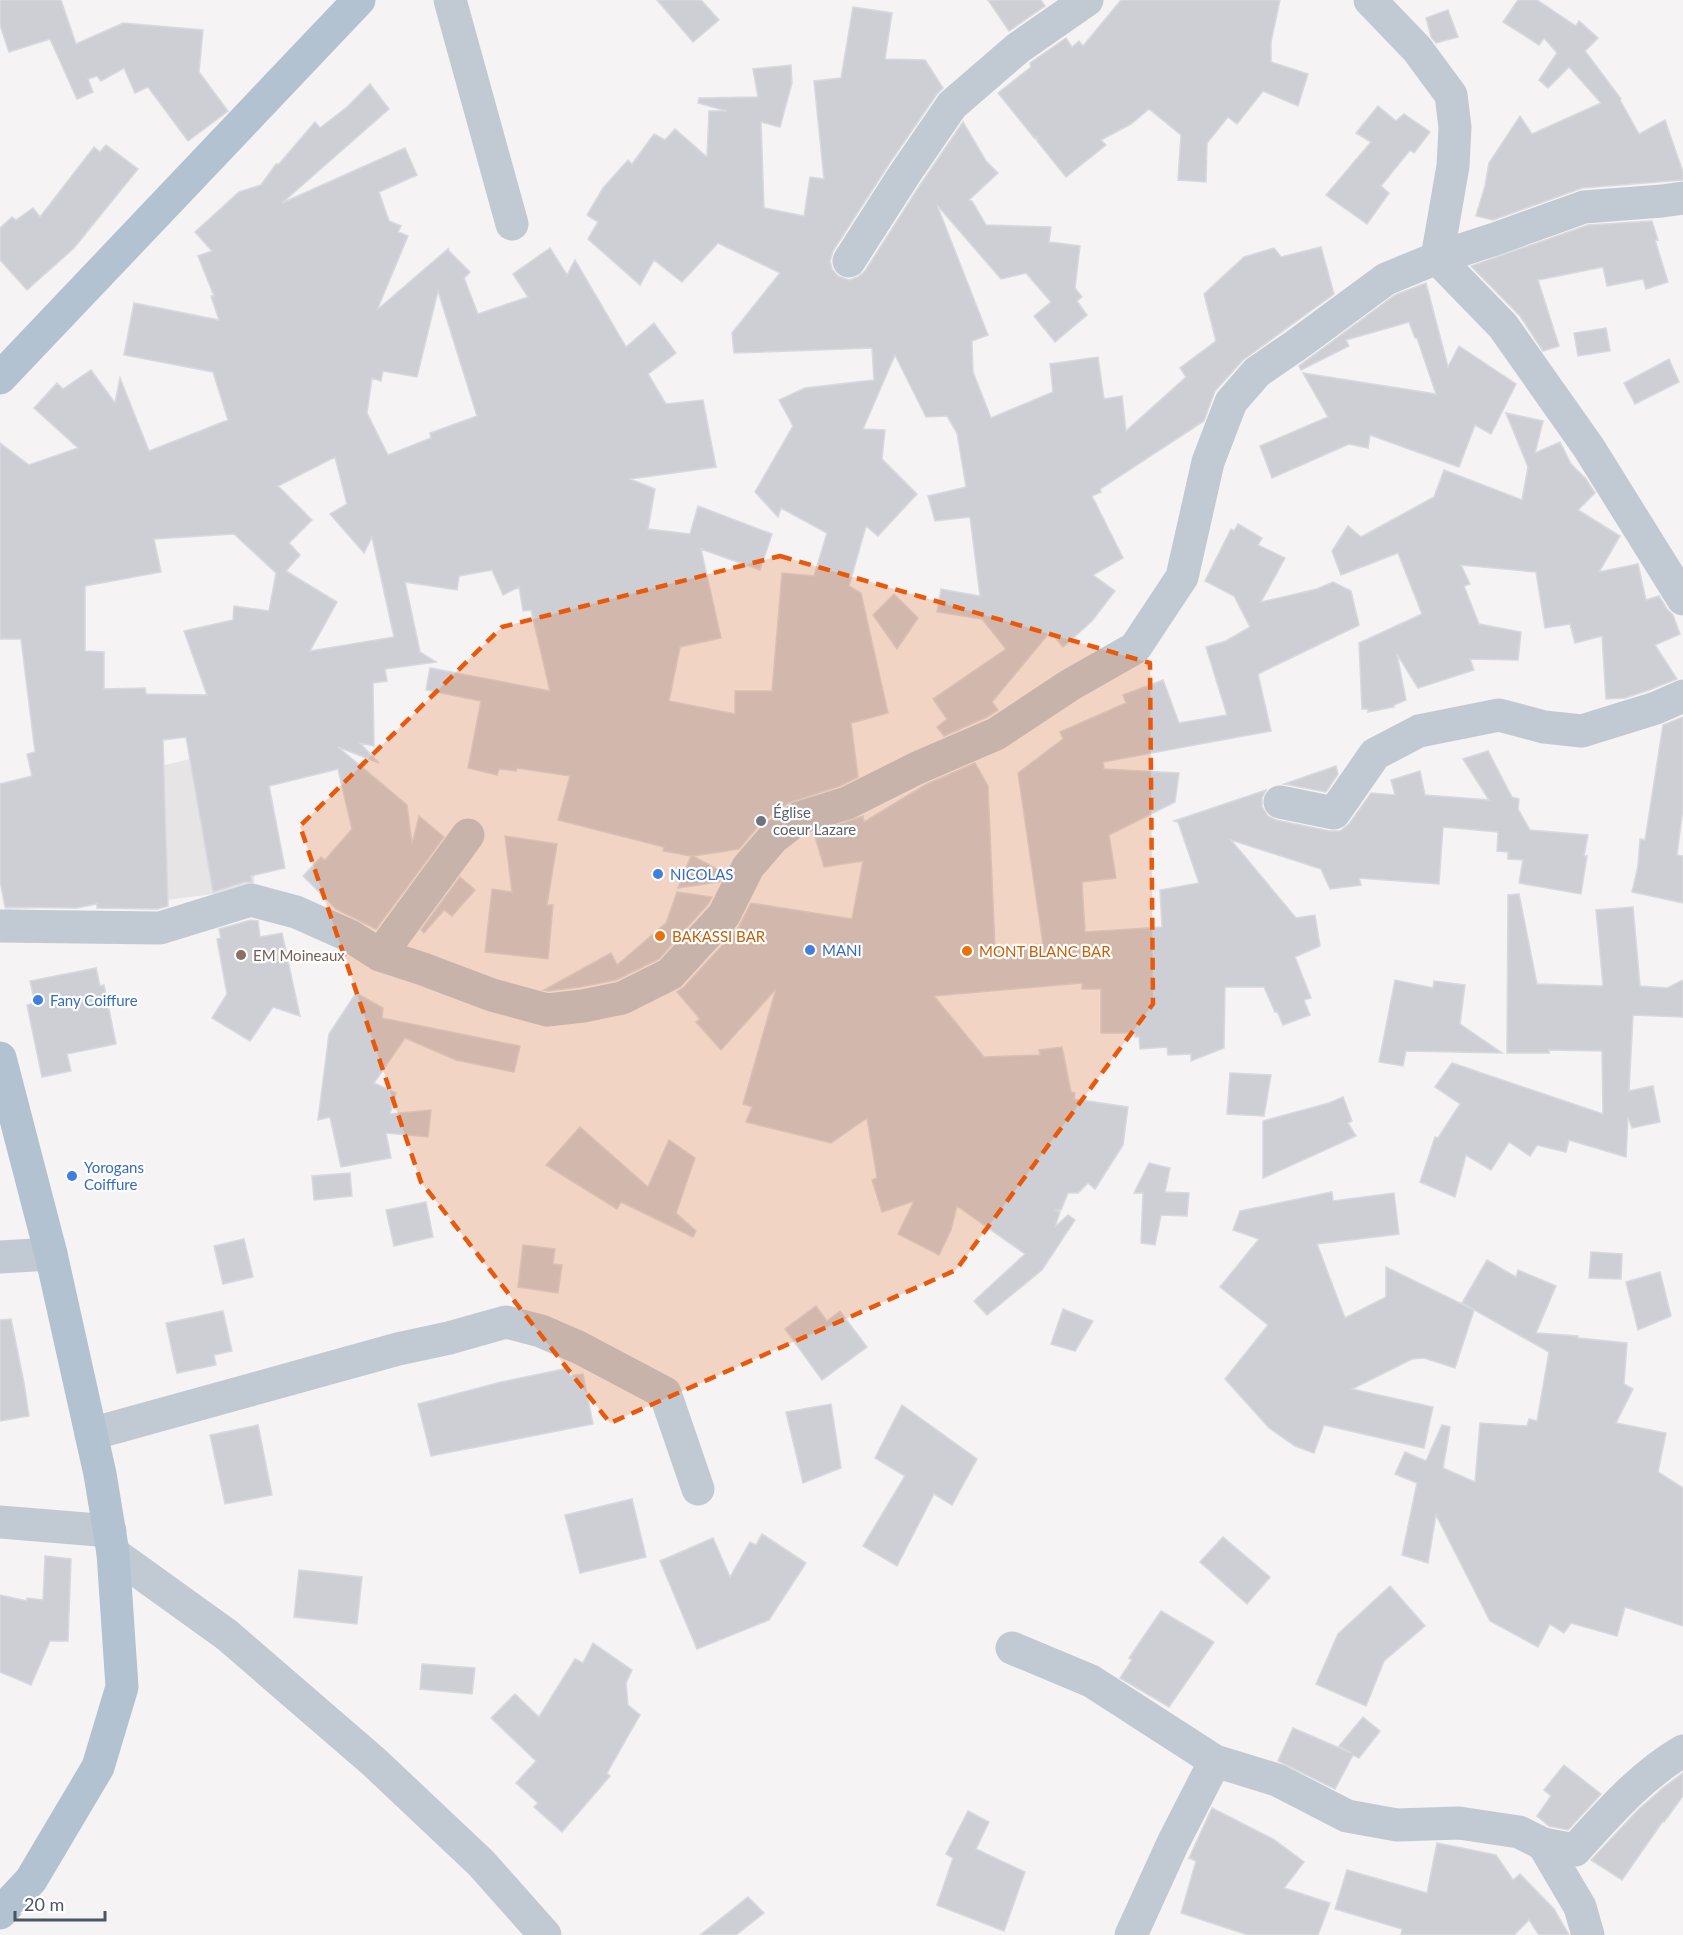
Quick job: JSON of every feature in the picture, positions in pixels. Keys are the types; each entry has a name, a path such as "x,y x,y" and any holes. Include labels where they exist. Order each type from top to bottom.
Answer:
{"main road":[{"path":"0,378 359,0"},
{"path":"0,1058 51,1254 92,1434 111,1542 122,1688 98,1767 32,1880 0,1913"}],"street":[{"path":"450,0 512,224"},
{"path":"849,261 952,105 1018,48 1087,0"},
{"path":"1370,0 1417,49 1451,95 1455,127 1453,166 1437,258"},
{"path":"0,927 160,928 251,900 296,912 350,936 380,955 492,996 547,1010 622,998 670,974 724,915 748,867 773,838 799,818 847,802 917,768 996,734 1070,685 1135,648 1182,577 1209,462 1231,402 1257,372 1386,279 1437,258 1584,207 1683,198"},
{"path":"1437,258 1503,326 1589,448 1683,599"},
{"path":"1280,802 1334,813 1376,754 1419,731 1499,715 1544,728 1582,731 1656,708 1683,696"},
{"path":"380,955 468,836"},
{"path":"0,1257 51,1254"},
{"path":"92,1434 398,1349 506,1322 541,1331 665,1393 698,1489"},
{"path":"0,1522 111,1542 227,1635 374,1762 481,1863 545,1935"},
{"path":"1012,1648 1091,1681 1215,1761 1277,1779 1347,1816 1397,1825 1459,1823 1519,1832 1543,1844 1575,1850 1631,1791 1669,1759 1683,1751"},
{"path":"1131,1935 1173,1843 1215,1761"},
{"path":"1543,1844 1580,1907 1588,1935"}],"highlighted area":[{"path":"780,556 1150,663 1153,1004 956,1270 610,1423 421,1182 300,826 502,627"}],"shaded area":[{"path":"244,746 255,889 158,901 5,910 0,848 0,799 107,779"}],"building":[{"path":"0,0 61,0 76,44 123,23 203,30 199,72 228,111 188,141 148,87 135,93 124,68 101,81 97,76 88,79 93,92 77,99 50,39 9,52 0,25"},
{"path":"657,0 701,0 719,20 693,42"},
{"path":"988,0 1041,0 1045,6 1009,31"},
{"path":"1121,0 1280,0 1271,42 1271,62 1308,74 1298,106 1263,91 1237,124 1228,117 1207,143 1206,182 1178,180 1181,135 1149,109 1131,124 1101,140 1106,145 1066,177 1037,141 1037,137 1035,139 998,93 1031,67 1030,63 1066,38 1072,47 1079,41 1083,46"},
{"path":"1518,0 1537,0 1576,26 1579,21 1598,38 1585,51 1621,99 1639,134 1665,120 1683,172 1683,180 1582,188 1493,220 1476,216 1489,163 1520,116 1532,134 1601,103 1569,67 1548,88 1539,80 1557,53 1544,38 1539,45 1503,22"},
{"path":"853,7 892,13 885,59 925,60 943,88 889,164 833,251 830,261 832,269 838,276 849,280 865,271 963,122 986,161 998,173 969,200 972,201 986,225 1051,227 1049,242 1080,246 1075,288 1082,297 1077,301 1087,315 1055,342 1034,316 1051,302 1026,273 1001,279 937,205 988,335 972,341 973,372 991,418 1053,392 1050,364 1098,357 1104,399 1122,396 1126,431 1186,377 1180,368 1216,341 1204,294 1244,257 1274,248 1281,257 1321,247 1334,294 1243,360 1215,391 1204,421 1092,496 1123,558 1093,575 1115,591 1092,621 1063,647 1050,632 992,702 998,710 944,736 937,727 947,719 933,699 1006,649 982,619 937,612 941,589 980,596 970,517 935,521 928,496 966,487 957,433 947,416 926,417 895,355 863,429 885,430 882,459 917,494 878,536 866,526 849,586 861,593 888,713 851,723 858,777 840,786 788,803 761,823 739,849 693,856 724,873 719,882 678,888 691,856 663,851 664,847 558,820 570,776 517,768 516,771 499,769 497,775 468,768 481,701 426,690 430,668 550,691 531,610 523,611 519,587 503,595 492,570 459,576 457,590 405,582 420,652 436,662 385,669 387,681 373,683 374,746 360,743 379,763 338,747 407,805 412,844 419,816 444,837 376,929 336,909 303,876 321,857 325,860 352,829 338,769 269,786 285,868 251,876 252,882 213,892 186,737 163,740 168,906 157,909 97,908 97,904 76,908 5,907 0,881 0,784 32,776 27,754 35,752 21,639 0,639 0,443 29,465 78,448 34,408 57,383 63,389 91,370 115,403 120,378 149,451 228,420 213,372 124,355 134,303 219,320 211,296 214,296 198,256 212,251 195,232 239,192 261,185 276,164 279,164 315,122 320,128 347,107 370,84 389,109 282,203 405,148 417,175 379,192 389,221 401,226 398,232 408,236 377,310 449,248 448,250 470,272 464,278 478,314 528,297 513,274 550,248 567,275 575,260 626,347 654,323 676,353 648,374 666,404 703,400 716,467 630,479 655,489 648,529 690,534 698,506 772,534 760,570 701,549 721,638 680,647 669,701 735,714 735,691 772,691 782,573 814,576 827,533 781,508 778,517 755,492 793,426 779,400 805,388 874,380 872,348 734,353 732,333 780,273 718,243 682,282 654,260 640,285 588,239 598,222 587,215 603,188 628,160 632,164 654,134 665,140 675,129 707,157 709,111 727,111 698,103 699,98 758,97 753,69 791,65 792,83 780,127 761,122 764,208 804,216 810,177 824,179 814,81 841,78","holes":["438,291 477,416 430,433 431,438 388,455 367,413 372,378 381,381 383,371 417,377","335,457 347,504 330,514 364,553 372,537 394,637 310,651 337,602 286,571 300,555 289,543 312,520 278,486","234,534 276,573 269,611 234,606 233,620 184,631 207,695 146,694 145,688 104,689 104,652 85,651 85,586 161,572 154,539"]},
{"path":"1448,10 1458,37 1436,43 1431,37 1426,18"},
{"path":"1378,106 1396,121 1404,114 1430,132 1414,153 1410,150 1381,186 1389,193 1367,224 1326,195 1371,142 1356,133"},
{"path":"106,145 138,169 74,248 27,290 0,260 0,228 12,217 16,220 33,208 40,217 94,147 100,152"},
{"path":"1652,221 1658,240 1655,240 1668,282 1646,289 1643,279 1607,286 1603,267 1538,280 1559,346 1543,351 1520,316 1471,266 1588,225"},
{"path":"1426,283 1448,367 1459,346 1516,384 1491,434 1475,425 1459,467 1370,435 1368,448 1349,444 1272,478 1260,446 1328,417 1303,373 1436,394 1417,338 1409,322 1346,340 1349,346 1301,370 1299,366 1395,295"},
{"path":"1606,328 1610,351 1578,356 1574,333"},
{"path":"1669,359 1679,382 1635,404 1624,383"},
{"path":"1506,413 1543,421 1535,453 1560,442 1571,464 1586,479 1595,493 1578,510 1620,536 1599,572 1638,564 1646,600 1659,596 1673,615 1680,634 1655,645 1677,679 1625,698 1606,699 1602,636 1575,643 1570,624 1545,628 1536,572 1461,565 1470,584 1464,586 1479,624 1521,632 1518,660 1470,659 1474,670 1418,688 1397,654 1406,700 1394,707 1368,712 1368,709 1362,709 1359,643 1422,614 1398,553 1341,575 1332,551 1348,526 1361,537 1434,497 1444,470 1522,500 1528,467"},
{"path":"1238,524 1262,538 1258,545 1285,558 1261,602 1317,589 1333,582 1351,591 1359,625 1258,674 1271,731 1103,762 1104,769 1179,773 1175,802 1109,835 1116,878 1082,882 1085,932 1162,927 1160,890 1199,883 1178,822 1174,821 1266,790 1262,798 1262,807 1268,816 1276,820 1340,831 1349,824 1371,793 1395,795 1391,780 1420,771 1425,795 1489,800 1463,759 1488,751 1512,797 1519,799 1518,809 1530,830 1588,835 1581,894 1519,883 1523,860 1508,859 1508,852 1497,851 1498,832 1443,827 1439,884 1359,878 1361,885 1330,889 1321,869 1231,840 1296,918 1315,915 1320,946 1295,957 1311,998 1304,1000 1310,1015 1283,1025 1264,987 1225,987 1224,1048 1191,1061 1191,1054 1168,1055 1167,1047 1140,1049 1139,1037 1135,1037 1135,1033 1101,1033 1101,989 1082,989 1082,983 934,996 984,1057 1040,1055 1039,1050 1062,1047 1071,1092 1075,1093 1074,1099 1128,1107 1123,1145 1095,1189 1088,1183 1078,1193 1068,1193 1061,1210 1055,1210 1060,1212 1055,1227 1068,1215 1075,1220 1042,1270 987,1315 974,1301 1025,1254 957,1206 951,1230 939,1255 898,1234 914,1201 882,1212 872,1180 877,1178 867,1118 831,1143 746,1122 752,1107 743,1104 776,989 721,1050 696,1022 700,1019 677,992 738,928 751,903 852,919 863,861 824,867 814,833 863,816 864,822 925,785 975,763 988,786 995,948 1043,944 1018,773 1063,739 1060,732 1126,703 1123,695 1163,680 1179,723 1227,715 1206,647 1226,641 1250,627 1234,596 1205,581 1231,529 1234,531"},
{"path":"894,594 918,618 897,649 873,615"},
{"path":"1683,717 1683,808 1677,855 1683,856 1683,903 1632,892 1638,866 1640,839 1645,840 1663,725"},
{"path":"1336,766 1338,774 1326,792 1284,784"},
{"path":"505,836 557,844 547,905 553,905 548,959 485,952 492,889 512,892"},
{"path":"460,877 475,890 452,916 444,910 424,933 421,930"},
{"path":"677,892 712,897 659,959 616,980 580,987 544,990 611,953 617,965 666,923"},
{"path":"1519,894 1537,984 1603,986 1596,910 1633,907 1640,986 1667,988 1683,980 1683,1017 1633,1015 1629,1091 1653,1086 1660,1122 1632,1128 1628,1117 1626,1157 1569,1140 1566,1152 1537,1145 1530,1156 1509,1142 1491,1170 1466,1155 1455,1197 1420,1182 1435,1137 1438,1138 1460,1104 1435,1087 1452,1063 1603,1114 1602,1051 1549,1050 1549,1053 1507,1053 1508,895"},
{"path":"251,920 258,921 260,937 282,933 300,1016 273,1007 250,1041 212,1018 227,994 217,939 221,938 219,929"},
{"path":"96,968 100,986 104,985 116,1044 67,1054 71,1071 42,1077 27,1005 35,1003 30,981"},
{"path":"1395,980 1433,988 1434,981 1465,985 1460,1024 1502,1053 1406,1051 1403,1066 1379,1062"},
{"path":"356,993 383,1008 382,1018 520,1046 514,1072 456,1060 405,1038 374,1083 396,1093 390,1114 431,1110 428,1137 386,1133 391,1158 341,1167 330,1117 318,1120 329,1034"},
{"path":"1230,1073 1271,1075 1264,1116 1227,1114"},
{"path":"1343,1097 1352,1121 1348,1123 1356,1136 1263,1178 1263,1121"},
{"path":"580,1127 648,1187 669,1140 695,1158 676,1213 696,1231 693,1237 621,1202 617,1209 546,1165"},
{"path":"1149,1163 1170,1168 1165,1192 1189,1193 1187,1216 1161,1215 1155,1245 1141,1243 1143,1193 1134,1193"},
{"path":"350,1173 352,1196 314,1200 312,1176"},
{"path":"1332,1192 1333,1201 1394,1193 1399,1234 1317,1244 1345,1318 1386,1297 1386,1267 1474,1310 1455,1368 1424,1358 1412,1359 1352,1389 1433,1407 1424,1448 1324,1425 1314,1453 1295,1446 1269,1428 1225,1379 1268,1325 1220,1287 1259,1239 1233,1230 1240,1211"},
{"path":"426,1202 433,1237 394,1246 386,1210"},
{"path":"244,1239 253,1277 223,1284 214,1246"},
{"path":"523,1245 555,1249 553,1264 562,1265 558,1293 518,1287"},
{"path":"1591,1252 1622,1254 1621,1279 1589,1278"},
{"path":"1487,1260 1516,1277 1518,1270 1556,1286 1536,1333 1627,1343 1624,1384 1633,1389 1616,1423 1666,1433 1658,1472 1683,1488 1683,1626 1625,1607 1617,1636 1571,1623 1564,1633 1550,1624 1538,1647 1490,1621 1436,1515 1428,1563 1402,1555 1417,1483 1395,1474 1405,1452 1426,1461 1442,1425 1450,1427 1443,1468 1475,1482 1480,1423 1527,1426 1529,1419 1537,1421 1549,1352 1462,1303"},
{"path":"1660,1272 1671,1316 1638,1330 1626,1282"},
{"path":"816,1306 827,1321 840,1311 867,1347 822,1380 785,1329"},
{"path":"1063,1309 1093,1321 1075,1351 1051,1344"},
{"path":"223,1311 232,1351 214,1355 216,1365 177,1373 166,1323"},
{"path":"11,1319 29,1416 0,1421 0,1320"},
{"path":"569,1368 570,1376 583,1374 593,1424 431,1456 418,1404 501,1382"},
{"path":"831,1404 841,1468 803,1483 786,1412"},
{"path":"902,1405 977,1459 952,1505 934,1494 897,1566 863,1546 905,1476 875,1458"},
{"path":"258,1425 272,1495 225,1504 210,1435"},
{"path":"632,1499 646,1557 580,1573 565,1515"},
{"path":"762,1534 806,1563 769,1620 697,1649 660,1561 713,1538 730,1577 750,1542 756,1545"},
{"path":"1223,1537 1270,1577 1247,1604 1200,1562"},
{"path":"45,1556 71,1559 68,1641 50,1641 31,1685 0,1672 0,1595 27,1601 27,1598 43,1600"},
{"path":"299,1570 362,1577 357,1624 294,1617"},
{"path":"1390,1586 1425,1626 1384,1661 1366,1706 1316,1684 1338,1634"},
{"path":"1161,1611 1214,1642 1169,1707 1120,1678 1132,1660 1129,1658"},
{"path":"593,1643 632,1670 626,1683 628,1705 640,1715 607,1773 610,1776 562,1832 534,1807 538,1803 516,1783 536,1761 491,1718 515,1694 539,1717 575,1659 583,1663"},
{"path":"422,1664 475,1668 472,1694 420,1689"},
{"path":"1363,1717 1380,1731 1359,1758 1353,1755 1335,1789 1278,1761 1293,1728 1351,1753 1339,1746"},
{"path":"1564,1765 1601,1794 1568,1830 1549,1826 1537,1816 1551,1796 1544,1790"},
{"path":"1683,1773 1683,1796 1622,1880 1591,1860 1638,1810"},
{"path":"1212,1808 1273,1839 1304,1862 1284,1888 1330,1903 1318,1935 1248,1935 1181,1913 1196,1861 1189,1858"},
{"path":"968,1811 989,1822 976,1849 1025,1872 1004,1931 937,1905 953,1858 946,1854"},
{"path":"1437,1843 1496,1855 1513,1880 1520,1874 1554,1909 1569,1935 1539,1935 1529,1920 1514,1935 1401,1935 1402,1929 1335,1909 1347,1870 1427,1893"},
{"path":"748,1897 764,1913 736,1935 700,1935"}],"place":[{"name":"Église coeur Lazare","path":"761,821"},
{"name":"NICOLAS","path":"658,874"},
{"name":"BAKASSI BAR","path":"660,936"},
{"name":"MANI","path":"810,950"},
{"name":"MONT BLANC BAR","path":"967,951"},
{"name":"EM Moineaux","path":"241,955"},
{"name":"Fany Coiffure","path":"38,1000"},
{"name":"Yorogans Coiffure","path":"72,1176"}]}
